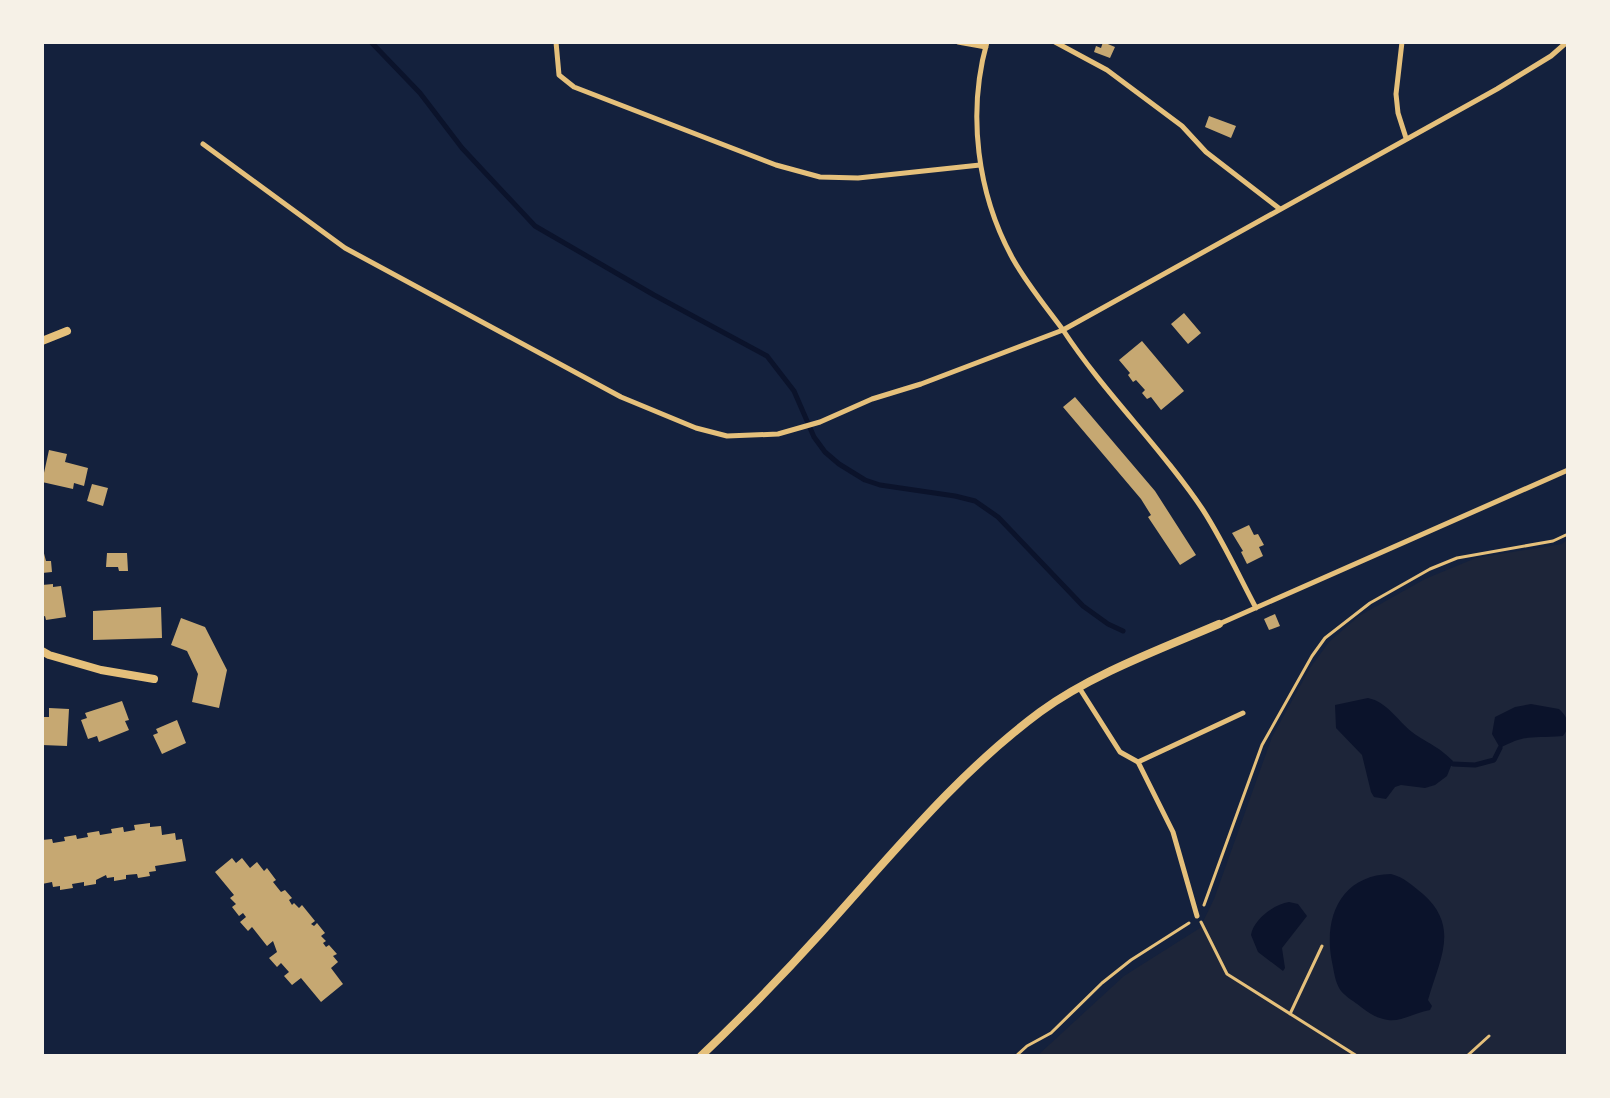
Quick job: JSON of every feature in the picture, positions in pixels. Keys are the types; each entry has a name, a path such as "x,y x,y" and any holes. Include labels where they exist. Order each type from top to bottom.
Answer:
{"street":[{"path":"42,341 67,331"},
{"path":"701,1056 786,971 935,806 987,754 1044,710 1080,689 1219,624"},
{"path":"42,651 101,670 154,679"}],"lane":[{"path":"556,42 559,75 574,87 776,165 820,177 858,178 980,165"},
{"path":"958,42 987,44 977,121 980,165 994,215 1013,259 1087,367 1140,427 1204,511 1256,608"},
{"path":"1055,42 1107,70 1157,107 1182,126 1206,152 1280,209"},
{"path":"1402,42 1396,94 1406,138"},
{"path":"203,144 345,248 621,397 696,428 727,436 778,434 820,422 872,399 921,384 1063,330 1135,293 1497,89 1551,56 1567,42"},
{"path":"1219,624 1568,470"},
{"path":"1080,689 1120,752 1138,762 1173,832 1197,916"},
{"path":"1138,762 1243,713"}],"path":[{"path":"1016,1056 1051,1033 1102,983 1131,960 1179,931 1197,916 1206,902 1262,745 1325,638 1370,603 1430,569 1457,558 1553,541 1568,534"},
{"path":"1197,916 1227,974 1357,1056"},
{"path":"1290,1014 1322,946"},
{"path":"1467,1056 1489,1036"}],"shaded area":[{"path":"1568,539 1568,1056 1037,1056 1124,976 1200,928 1214,899 1272,737 1310,668 1329,642 1359,616 1425,579 1476,558 1562,544"},
{"path":"1368,698 1386,707 1412,732 1453,761 1447,776 1425,788 1401,785 1395,787 1386,799 1374,797 1362,755 1336,728 1335,705"},
{"path":"1531,704 1562,712 1568,725 1563,736 1524,738 1500,748 1492,734 1495,717 1515,707"},
{"path":"1391,874 1423,894 1434,906 1444,931 1441,957 1428,1000 1432,1006 1430,1010 1393,1020 1373,1015 1341,991 1335,977 1330,945 1334,915 1348,890 1374,876"},
{"path":"1289,902 1298,904 1307,916 1282,948 1283,971 1258,952 1251,935 1265,914"}],"building":[{"path":"1103,42 1115,47 1110,58 1094,52 1096,46 1101,48"},
{"path":"1209,116 1236,126 1231,138 1205,127"},
{"path":"1184,313 1201,333 1188,344 1171,324"},
{"path":"1142,341 1184,391 1161,410 1151,397 1147,399 1142,393 1145,390 1136,380 1133,382 1119,360"},
{"path":"1075,397 1155,491 1196,555 1180,565 1148,517 1151,515 1141,499 1063,407"},
{"path":"49,450 67,454 65,462 88,468 84,486 74,483 73,489 42,482"},
{"path":"92,484 108,488 103,506 87,501"},
{"path":"1249,525 1264,545 1259,547 1263,556 1247,564 1232,533"},
{"path":"42,546 46,561 51,561 52,572 42,573"},
{"path":"107,553 127,553 128,571 106,567"},
{"path":"53,584 53,587 61,586 66,617 46,620 45,616 42,617 42,585"},
{"path":"161,607 162,638 93,640 93,611"},
{"path":"1275,614 1280,626 1269,630 1264,619"},
{"path":"181,618 205,627 227,670 219,708 192,702 198,674 187,651 171,645"},
{"path":"122,701 129,730 99,742 97,736 88,739 81,720 87,718 85,713"},
{"path":"49,708 69,709 67,746 42,745 42,717 49,717"},
{"path":"177,720 186,743 162,754 153,735 158,733 156,729"},
{"path":"150,823 150,827 161,826 162,835 175,833 176,840 182,839 186,861 155,866 156,871 149,872 150,876 138,878 137,874 126,875 126,879 114,881 114,877 107,878 106,875 96,880 96,884 72,884 73,888 60,890 60,886 53,887 52,882 42,884 42,840 52,839 53,843 65,841 64,837 88,837 87,833 112,833 111,829 123,827 124,832 135,830 134,825"},
{"path":"232,858 236,863 242,858 250,868 257,862 264,871 267,868 281,892 285,890 292,898 289,900 292,905 294,903 299,908 302,905 315,921 311,924 314,926 317,923 325,933 321,936 326,941 323,943 337,954 333,956 338,962 331,968 343,984 321,1002 301,978 292,985 284,976 289,972 281,963 277,967 269,958 277,952 273,941 267,946 252,927 248,931 240,922 246,917 243,913 239,916 232,907 236,904 230,898 234,895 215,872"}],"waterway":[{"path":"371,42 420,93 462,148 535,226 767,356 794,391 814,437 839,464 880,485 975,501 998,517 1083,606 1123,631"},
{"path":"1453,764 1475,765 1494,760 1500,748"}]}
